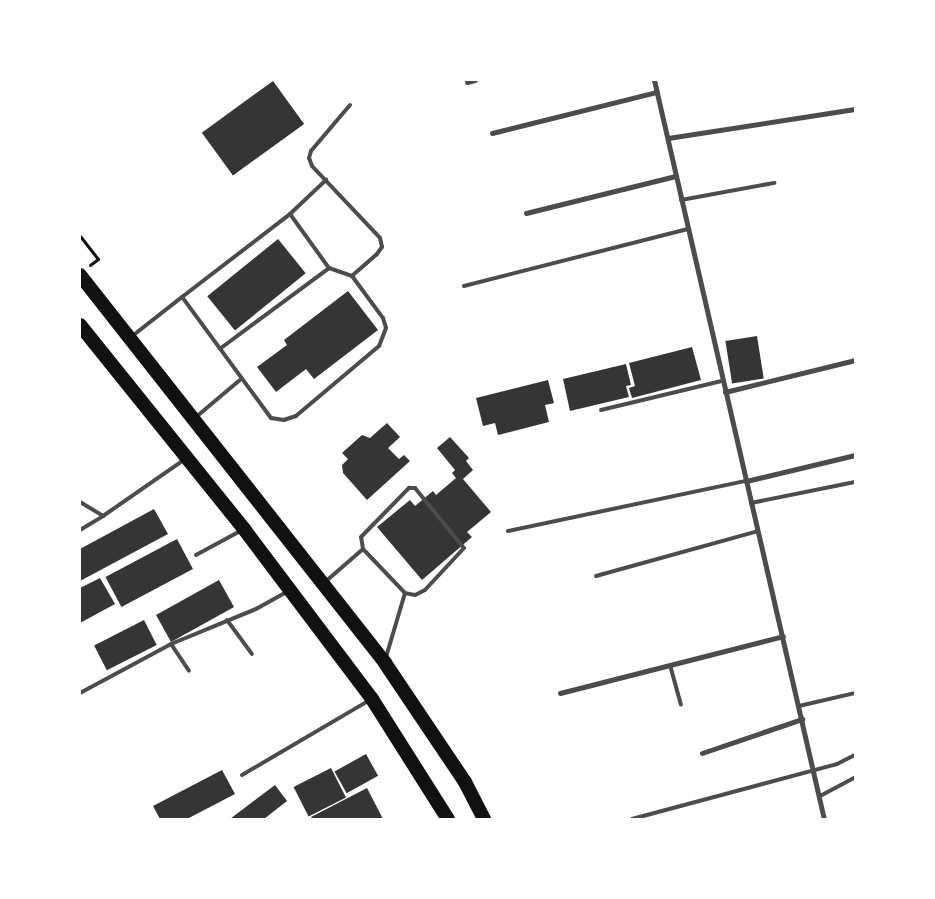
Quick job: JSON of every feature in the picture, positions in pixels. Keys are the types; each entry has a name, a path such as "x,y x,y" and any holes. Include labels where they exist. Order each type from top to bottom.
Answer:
{"highway":[{"path":"80,275 385,663 465,782 484,819"},
{"path":"80,325 244,529 372,699 448,819"}],"street":[{"path":"468,82 475,80"},
{"path":"654,80 824,819"},
{"path":"492,133 657,92"},
{"path":"668,138 855,109"},
{"path":"526,213 676,176"},
{"path":"725,392 855,360"},
{"path":"746,481 855,455"},
{"path":"560,693 783,636"},
{"path":"702,753 802,719"}],"lane":[{"path":"350,105 310,151 312,166 380,238 382,247 377,254 352,276"},
{"path":"129,338 290,214 326,180"},
{"path":"681,200 774,183"},
{"path":"182,297 221,348 240,380 271,418 284,420 296,416 379,346 386,328 382,318 352,276 329,268 290,214"},
{"path":"464,286 688,229"},
{"path":"221,348 329,268"},
{"path":"194,419 240,380"},
{"path":"601,410 722,381"},
{"path":"80,530 187,458"},
{"path":"508,531 746,481"},
{"path":"751,503 855,482"},
{"path":"409,488 415,488 464,548 425,590 415,595 404,593 363,549 361,537 409,488"},
{"path":"80,502 103,516"},
{"path":"196,555 244,529"},
{"path":"596,576 758,531"},
{"path":"323,584 363,549"},
{"path":"80,693 171,644 290,591"},
{"path":"385,663 404,593"},
{"path":"227,620 252,654"},
{"path":"171,644 189,671"},
{"path":"670,665 681,705"},
{"path":"799,706 855,693"},
{"path":"242,774 372,699"},
{"path":"632,819 814,770 855,755"},
{"path":"820,796 855,777"}],"path":[{"path":"80,236 98,259"}],"building":[{"path":"273,81 304,124 233,176 202,133"},
{"path":"278,239 306,273 235,330 207,296"},
{"path":"348,291 378,330 314,379 306,369 276,392 257,367 287,345 284,340"},
{"path":"757,336 764,378 732,383 725,341"},
{"path":"692,347 701,380 632,398 629,388 635,386 629,363"},
{"path":"626,364 631,385 626,386 629,397 570,411 563,379"},
{"path":"548,380 554,403 545,405 549,422 498,435 495,423 483,426 476,398"},
{"path":"387,423 400,437 388,448 399,459 404,455 410,461 367,500 343,473 342,465 348,459 342,453 362,435 370,438"},
{"path":"450,437 469,458 466,461 473,470 463,479 491,512 467,532 472,537 422,580 377,527 410,500 415,506 433,491 436,495 456,478 452,473 455,470 437,448"},
{"path":"154,509 168,534 80,581 80,549"},
{"path":"177,539 193,569 121,607 105,577"},
{"path":"100,578 115,604 80,623 80,588"},
{"path":"219,580 234,607 171,642 156,615"},
{"path":"144,620 157,645 107,670 94,645"},
{"path":"366,754 378,776 347,793 335,771"},
{"path":"331,768 346,797 309,816 294,787"},
{"path":"222,770 235,794 187,819 160,819 153,806"},
{"path":"275,785 287,801 264,819 230,819"},
{"path":"367,788 383,819 312,819 311,817"}]}
